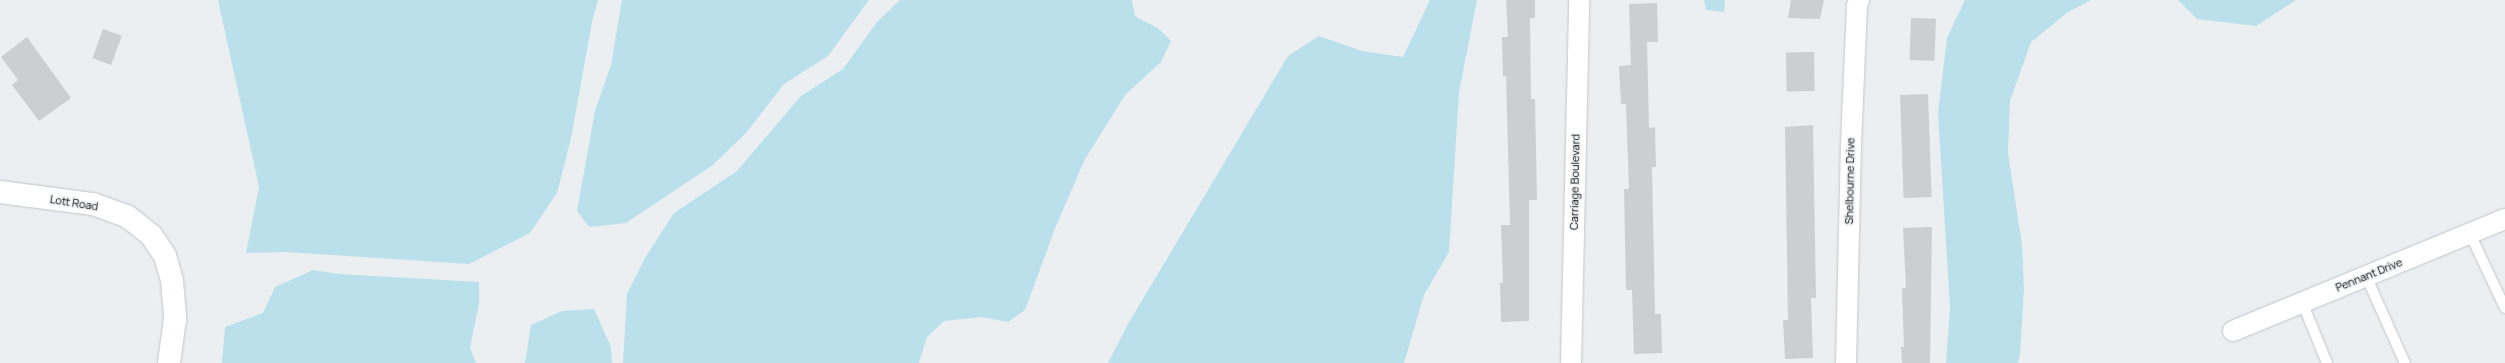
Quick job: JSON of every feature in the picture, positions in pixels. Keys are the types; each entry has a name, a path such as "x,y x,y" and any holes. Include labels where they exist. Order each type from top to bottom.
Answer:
{"street":[{"name":"Carriage Boulevard","path":"1571,363 1580,0"},
{"name":"Shelbourne Drive","path":"1846,363 1851,144 1857,6 1859,0"},
{"name":"Lott Road","path":"0,192 93,204 128,217 151,235 165,256 172,281 175,319 169,363"},
{"name":"Pennant Drive","path":"2233,331 2505,219"}],"lane":[{"path":"2470,234 2505,308"},
{"path":"2366,276 2405,363"},
{"path":"2302,302 2326,363"}],"shaded area":[{"path":"218,0 598,0 592,22 571,138 557,193 530,233 469,264 286,252 246,253 259,187"},
{"path":"622,0 869,0 828,56 784,84 746,133 713,165 626,223 589,227 577,211 595,111 611,65"},
{"path":"900,0 1132,0 1135,16 1159,29 1171,41 1161,62 1125,95 1085,159 1056,226 1025,310 1008,322 981,317 944,321 927,337 919,363 623,363 627,294 645,258 674,213 737,171 801,96 843,69 877,22"},
{"path":"1430,0 1477,0 1459,92 1449,252 1424,295 1404,363 1108,363 1128,324 1288,56 1319,36 1362,51 1403,57"},
{"path":"1704,0 1725,0 1724,12 1706,10"},
{"path":"1965,0 2091,0 2068,12 2031,42 2010,101 2008,153 2022,245 2024,288 2020,354 2018,363 1946,363 1950,307 1938,113 1947,38"},
{"path":"2178,0 2296,0 2256,26 2197,19"},
{"path":"313,270 339,274 479,282 479,303 470,348 476,363 222,363 225,327 263,313 275,287"},
{"path":"594,309 611,347 612,363 525,363 531,325 562,311"}],"building":[{"path":"1506,0 1535,0 1535,18 1530,18 1531,99 1535,99 1537,200 1529,200 1529,321 1501,322 1500,283 1503,283 1501,225 1510,225 1506,76 1503,76 1502,37 1508,37"},
{"path":"1791,0 1824,0 1820,19 1788,18"},
{"path":"1657,3 1658,42 1647,42 1649,128 1655,127 1656,167 1652,167 1655,314 1661,314 1662,353 1634,354 1632,290 1626,290 1624,189 1629,189 1626,104 1621,104 1619,66 1631,65 1629,4"},
{"path":"1911,18 1936,19 1935,61 1910,60"},
{"path":"103,29 122,36 111,65 92,58"},
{"path":"27,37 71,98 39,121 12,85 18,80 1,57"},
{"path":"1786,52 1814,52 1815,91 1787,91"},
{"path":"1928,94 1932,197 1904,198 1900,95"},
{"path":"1813,125 1816,298 1811,298 1813,358 1785,359 1783,320 1788,320 1785,127"},
{"path":"1932,227 1930,363 1902,363 1901,347 1904,347 1902,288 1906,288 1903,228"}]}
